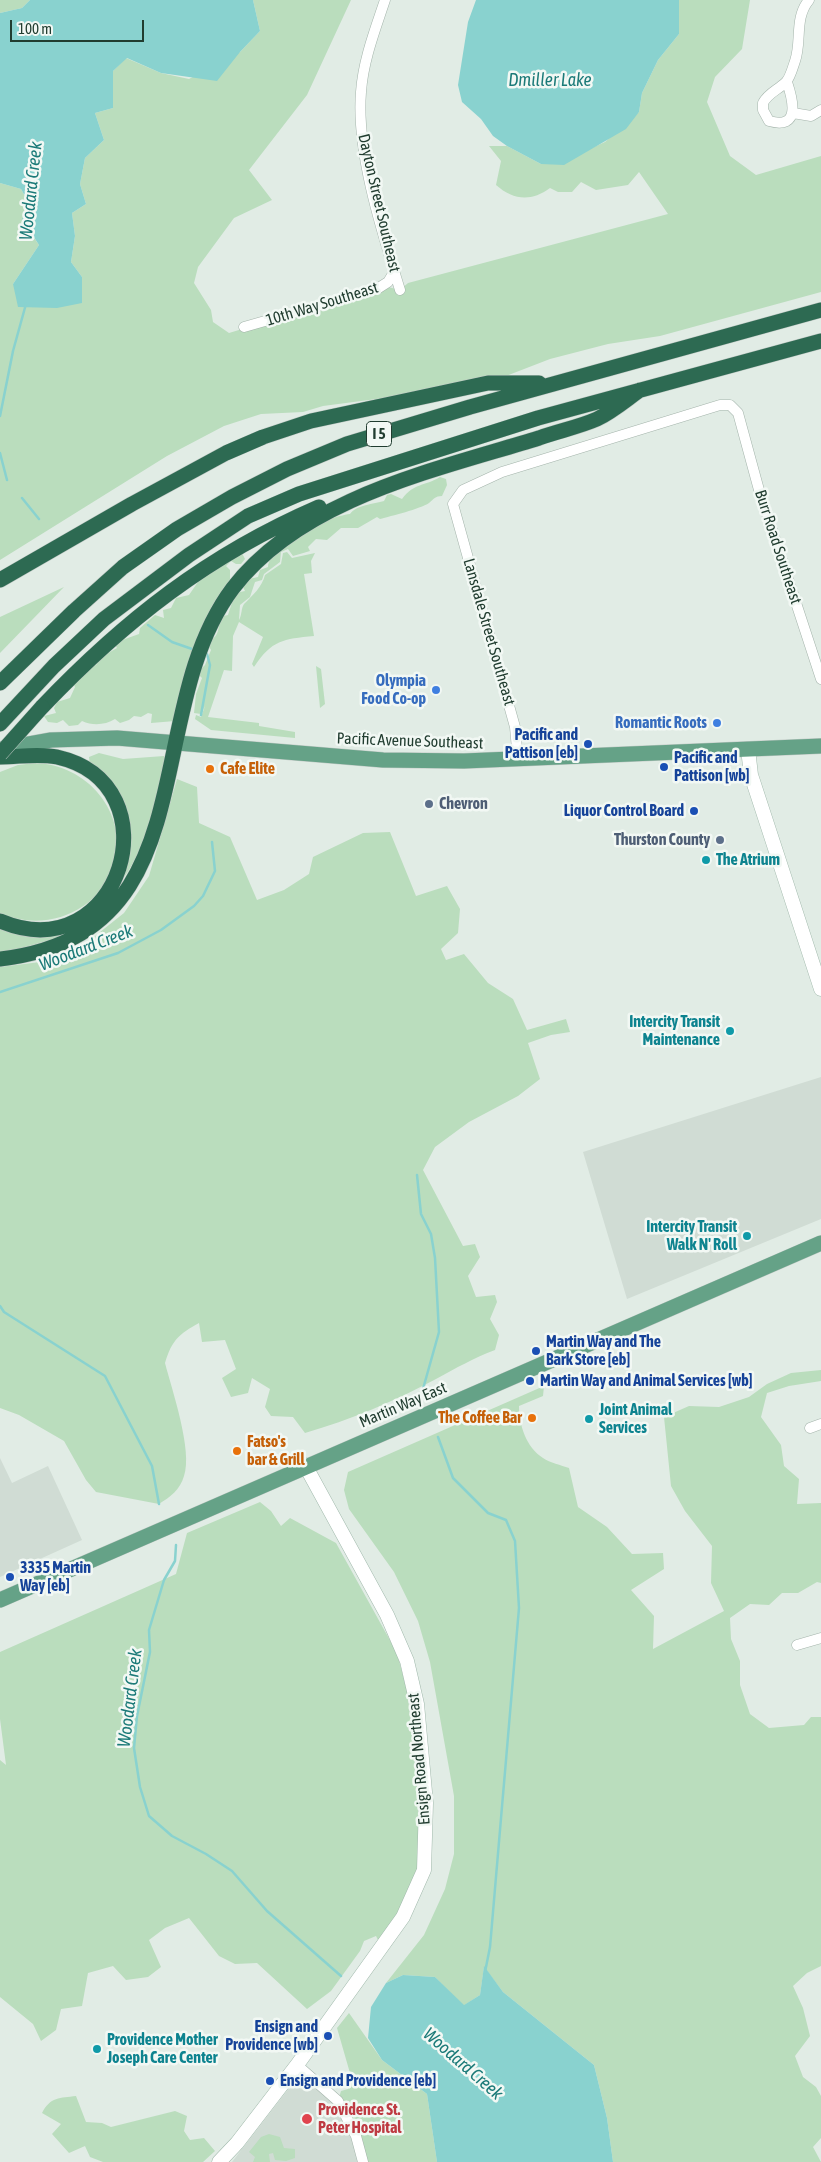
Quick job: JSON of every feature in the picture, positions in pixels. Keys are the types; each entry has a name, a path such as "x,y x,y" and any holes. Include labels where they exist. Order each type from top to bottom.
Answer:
{"highway":[{"name":"I 5","path":"0,683 74,611 123,568 178,529 232,497 287,470 348,444 821,310"},
{"name":"I 5","path":"0,724 54,666 104,619 189,555 248,516 299,494 345,478 538,418 821,341"},
{"path":"0,580 141,499 226,453 263,437 311,421 488,382 558,384"},
{"path":"0,755 42,706 106,643 148,607 244,543 329,503 598,418 640,390"},
{"path":"0,959 32,954 66,942 96,923 121,898 140,869 148,852 203,639 211,622 233,588 264,555 295,530 365,493"},
{"path":"0,755 57,757 83,768 103,785 116,805 122,820 124,842 122,864 113,885 101,901 83,916 61,926 39,929 20,927 0,921"}],"main road":[{"name":"Pacific Avenue Southeast","path":"0,749 51,740 116,738 383,760 518,760 821,746"},
{"name":"Martin Way East","path":"0,1600 305,1465 821,1243"}],"street":[{"name":"Dayton Street Southeast","path":"385,0 370,47 360,92 361,132 372,190 400,290"},
{"path":"787,82 792,96 793,113 789,119 775,123 769,121 763,110 765,98 787,82 796,58 799,25 809,0"},
{"path":"793,113 811,116 821,110"},
{"name":"10th Way Southeast","path":"244,327 377,289 388,282 394,272"},
{"name":"Burr Road Southeast","path":"453,504 463,490 502,472 720,405 730,405 738,413 759,490 821,679"},
{"name":"Lansdale Street Southeast","path":"453,504 515,727 518,760"},
{"path":"748,749 751,775 821,989"},
{"path":"810,1428 821,1424"},
{"name":"Ensign Road Northeast","path":"219,2162 237,2143 297,2065 403,1918 424,1870 426,1803 417,1704 407,1661 387,1615 305,1465"},
{"path":"797,1645 821,1638"},
{"path":"297,2065 338,2102 356,2136 363,2162"}],"shaded area":[{"path":"821,1077 821,1219 627,1299 583,1152"},
{"path":"0,1458 12,1483 48,1466 82,1540 0,1577"},
{"name":"Providence St. Peter Hospital","path":"303,2070 335,2097 363,2162 232,2162"}],"green space":[{"path":"0,0 30,0 22,8 0,13"},
{"path":"253,0 351,0 307,95 249,170 272,200 234,218 198,267 194,283 211,310 213,322 229,333 384,286 400,290 408,283 668,214 639,172 628,185 596,190 581,182 572,192 558,192 550,188 536,196 522,197 509,194 496,185 501,161 489,146 507,146 541,164 585,151 605,142 639,112 642,93 658,60 679,34 679,0 750,0 742,49 715,77 707,102 730,156 756,175 821,156 821,292 660,336 608,344 550,359 506,376 420,390 394,400 384,398 323,406 303,412 261,414 224,426 167,456 0,560 0,183 21,189 31,207 22,220 39,245 13,284 82,277 71,262 75,236 72,213 86,204 80,184 85,158 104,140 95,113 113,108 113,71 126,58 161,73 189,79 240,52 260,31"},
{"path":"440,477 446,479 447,485 442,496 436,497 425,505 380,519 377,517 358,528 341,528 327,540 316,539 308,547 310,551 293,556 288,549 281,552 280,562 264,574 262,580 255,582 250,597 240,605 239,620 242,607 254,594 265,575 281,564 283,553 287,552 292,558 315,553 311,561 312,573 304,574 314,636 279,642 260,658 254,667 252,664 263,637 239,622 233,636 232,671 224,670 208,717 259,723 259,726 295,732 295,738 211,730 195,719 196,715 201,717 205,706 201,714 194,713 196,694 202,678 197,673 205,665 211,650 207,643 214,638 217,632 219,617 228,615 235,593 245,591 242,585 249,579 258,577 260,570 268,567 271,557 279,548 314,525 350,514 361,507 384,501 387,495 391,494 402,499 416,487"},
{"path":"242,553 245,559 241,564 231,561 226,566 230,570 230,586 227,585 217,598 201,631 175,721 151,723 152,714 148,713 141,717 134,716 120,723 115,719 99,724 90,724 82,721 78,725 69,726 63,720 57,723 48,722 44,716 56,713 54,708 57,702 70,698 75,687 73,683 87,668 96,665 101,657 117,648 114,643 139,634 140,628 155,615 164,618 163,610 171,608 176,598 189,595 202,576"},
{"path":"64,587 0,653 0,617"},
{"path":"316,666 321,669 325,704 320,708"},
{"path":"99,753 123,759 164,756 166,761 154,809 143,841 129,871 119,884 130,852 129,821 123,805 90,766 89,757"},
{"path":"35,763 54,765 71,772 99,794 109,809 115,826 117,845 114,864 107,881 96,895 83,906 68,914 34,921 17,919 0,913 0,772 18,765"},
{"path":"177,779 197,787 199,823 230,837 257,900 284,890 309,874 313,857 363,833 390,832 416,896 447,886 460,909 458,933 441,949 446,960 464,954 488,983 513,999 527,1030 566,1019 570,1032 551,1035 528,1043 540,1079 518,1096 469,1122 435,1147 423,1170 463,1246 475,1244 480,1257 468,1276 476,1297 495,1295 497,1302 490,1319 499,1335 495,1350 388,1402 339,1422 305,1433 293,1417 271,1416 265,1407 270,1389 252,1378 248,1393 231,1397 222,1378 236,1369 225,1340 202,1342 199,1323 177,1338 170,1349 165,1363 184,1436 186,1465 180,1485 171,1496 159,1504 96,1492 86,1480 64,1441 19,1415 0,1408 0,967 40,962 90,940 124,913 149,876"},
{"path":"0,926 64,932 61,937 0,954"},
{"path":"821,1370 821,1381 789,1386 767,1393 761,1417 781,1445 784,1466 799,1479 797,1504 821,1503 821,1583 817,1582 798,1593 782,1593 769,1605 750,1604 730,1618 731,1639 740,1661 740,1685 750,1714 769,1728 804,1725 811,1717 821,1717 821,1966 807,1973 793,1986 803,2008 810,2036 795,2056 803,2077 816,2087 821,2096 821,2138 813,2147 821,2162 613,2162 607,2118 594,2065 503,1992 484,1967 480,1995 463,2006 435,1977 403,1975 386,1983 424,1935 445,1889 454,1854 454,1796 430,1662 418,1621 394,1572 349,1509 344,1490 348,1472 544,1386 543,1396 519,1406 522,1428 532,1448 546,1460 569,1468 578,1507 607,1527 632,1554 663,1553 664,1569 631,1590 654,1616 653,1649 724,1611 711,1583 712,1546 685,1511 671,1486 664,1417 689,1406 719,1407 749,1397 767,1384 791,1373"},
{"path":"260,1502 271,1511 281,1526 290,1518 336,1543 397,1653 407,1691 422,1806 420,1867 403,1911 380,1944 376,1936 364,1941 360,1951 331,1991 307,2009 257,1963 235,1964 219,1956 189,1918 165,1928 149,1940 161,1967 148,1977 126,1980 113,1966 88,1973 82,2006 61,2009 56,2030 41,2041 33,2024 0,1997 0,1760 6,1765 0,1719 0,1652 176,1574 187,1533"},
{"path":"349,2013 382,2060 427,2094 437,2162 363,2162 338,2101 341,2091 348,2089 352,2080 337,2028"},
{"path":"76,2096 86,2122 102,2123 111,2127 175,2111 187,2116 184,2131 190,2140 204,2138 215,2151 203,2162 103,2162 90,2157 85,2146 69,2153 52,2134 61,2124 42,2113 52,2101"},
{"path":"269,2134 280,2137 284,2148 295,2149 295,2158 286,2161 275,2160 273,2153 269,2154 270,2162 253,2162 255,2157 249,2152 261,2137"}],"water":[{"path":"30,0 253,0 260,31 217,81 161,73 127,58 113,71 113,108 95,113 104,140 85,158 80,184 86,204 72,213 75,236 71,262 82,277 82,303 57,308 18,307 13,284 39,245 22,219 31,207 21,189 0,183 0,13 22,8"},
{"name":"Dmiller Lake","path":"476,0 679,0 679,34 658,60 642,93 639,112 626,129 564,165 541,164 507,146 493,136 481,119 462,102 458,85 468,22"},
{"path":"484,1966 503,1992 594,2065 607,2118 613,2162 437,2162 427,2094 382,2060 368,2038 371,2007 386,1983 403,1975 435,1977 464,2005 480,1995"}],"waterway":[{"name":"Woodard Creek","path":"0,416 13,351 26,304"},
{"name":"Woodard Creek","path":"0,453 7,480"},
{"name":"Woodard Creek","path":"22,498 39,519"},
{"name":"Woodard Creek","path":"148,625 172,642 192,649"},
{"name":"Woodard Creek","path":"201,715 210,665 207,654"},
{"name":"Woodard Creek","path":"0,992 118,953 161,930 194,906 203,896 215,871 212,842"},
{"path":"417,1175 421,1214 431,1234 435,1258 439,1332 421,1396"},
{"name":"Woodard Creek","path":"0,1306 4,1312 105,1376 152,1466 159,1504"},
{"path":"438,1437 453,1478 488,1513 506,1520 515,1541 519,1608 490,1947 485,1972"},
{"name":"Woodard Creek","path":"176,1545 175,1561 164,1580 149,1630 150,1652 137,1716 134,1748 140,1787 149,1816 172,1836 206,1854 232,1871 267,1911 341,1976"}],"place":[{"name":"Olympia Food Co-op","path":"436,690"},
{"name":"Romantic Roots","path":"717,723"},
{"name":"Pacific and Pattison [eb]","path":"588,744"},
{"name":"Pacific and Pattison [wb]","path":"664,767"},
{"name":"Cafe Elite","path":"210,769"},
{"name":"Chevron","path":"429,804"},
{"name":"Liquor Control Board","path":"694,811"},
{"name":"Thurston County","path":"720,840"},
{"name":"The Atrium","path":"706,860"},
{"name":"Intercity Transit Maintenance","path":"730,1031"},
{"name":"Intercity Transit Walk N' Roll","path":"747,1236"},
{"name":"Martin Way and The Bark Store [eb]","path":"536,1351"},
{"name":"Martin Way and Animal Services [wb]","path":"530,1381"},
{"name":"The Coffee Bar","path":"532,1418"},
{"name":"Joint Animal Services","path":"589,1419"},
{"name":"Fatso's bar & Grill","path":"237,1451"},
{"name":"3335 Martin Way [eb]","path":"10,1577"},
{"name":"Ensign and Providence [wb]","path":"328,2036"},
{"name":"Providence Mother Joseph Care Center","path":"97,2049"},
{"name":"Ensign and Providence [eb]","path":"270,2081"},
{"name":"Providence St. Peter Hospital","path":"307,2119"}]}
